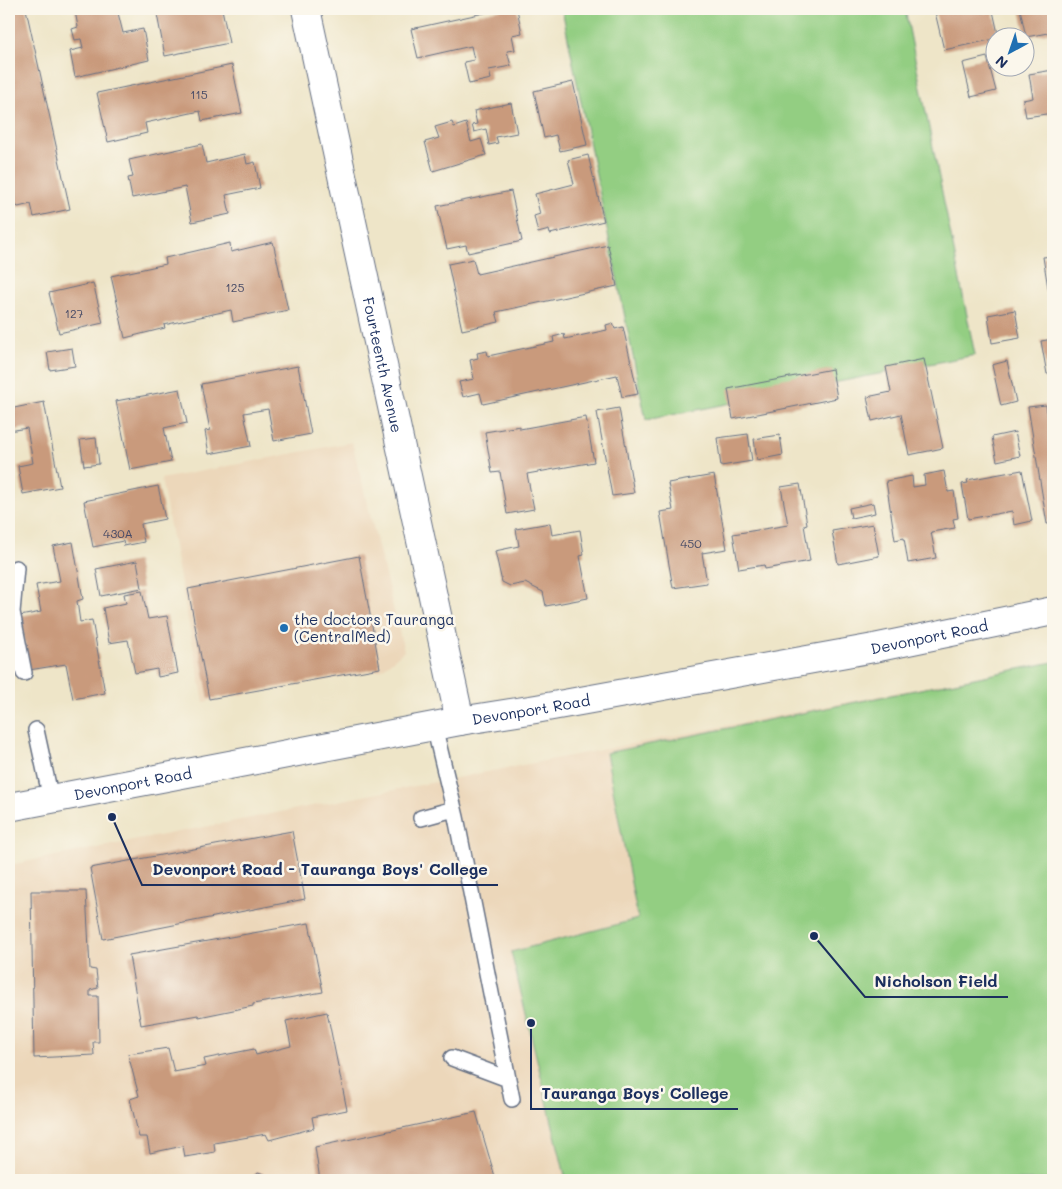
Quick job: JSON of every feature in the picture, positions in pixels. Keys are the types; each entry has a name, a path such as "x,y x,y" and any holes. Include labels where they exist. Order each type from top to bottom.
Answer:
{"street":[{"name":"Fourteenth Avenue","path":"306,9 447,724"},
{"name":"Devonport Road","path":"9,808 447,724 874,648 1053,611"}],"lane":[{"path":"16,568 12,612 24,673"},
{"path":"447,724 454,809 512,1100"},
{"path":"36,730 51,799"},
{"path":"421,818 454,809"},
{"path":"452,1058 508,1079"}],"shaded area":[{"path":"352,442 404,651 381,670 204,702 161,479"},
{"path":"1053,662 1053,1180 9,1180 9,865"}],"green space":[{"path":"562,9 905,9 975,355 646,420"},
{"path":"1053,662 1053,1180 566,1180 511,952 638,919 606,753"}],"building":[{"path":"9,9 26,9 70,209 34,217 31,204 18,207 9,198"},
{"path":"117,9 123,33 143,29 149,60 75,77 70,51 83,48 81,39 75,40 72,29 78,27 75,11"},
{"path":"156,9 222,9 229,43 165,56"},
{"path":"502,9 517,9 522,33 512,35 515,50 507,51 511,66 489,70 491,79 469,84 464,62 474,60 471,46 418,58 411,29"},
{"path":"948,9 982,9 983,13 993,11 997,28 984,28 984,41 944,50 935,12"},
{"path":"1020,9 1053,9 1053,32 1034,36 1034,28 1024,28"},
{"path":"984,58 984,78 993,78 996,91 971,97 963,63"},
{"path":"232,65 242,113 202,121 200,111 145,123 147,133 108,142 97,93"},
{"path":"1053,70 1053,113 1026,117 1023,100 1033,98 1030,78 1034,78 1034,73"},
{"path":"573,82 587,145 560,151 556,135 544,138 534,91"},
{"path":"511,103 517,133 496,137 498,143 489,145 486,129 474,132 472,125 477,124 474,111"},
{"path":"452,122 454,127 466,123 471,142 481,139 486,155 433,171 425,142 439,138 435,127"},
{"path":"202,144 206,163 245,154 247,164 255,162 260,188 226,195 230,214 192,222 185,187 132,198 128,178 133,177 129,160"},
{"path":"588,155 604,221 550,234 549,230 538,233 534,216 540,214 535,194 574,184 568,160"},
{"path":"511,191 522,241 468,253 466,245 447,249 437,206"},
{"path":"273,242 288,310 233,322 231,310 164,325 165,328 125,338 111,276 166,264 165,258 230,243 231,252"},
{"path":"608,245 617,286 496,312 499,322 462,330 448,264 473,259 477,274"},
{"path":"1053,256 1053,299 1050,300 1043,257"},
{"path":"93,283 103,323 59,333 49,293"},
{"path":"1015,310 1020,338 992,343 988,315"},
{"path":"613,323 615,329 623,327 638,394 622,397 617,375 483,404 480,393 463,397 459,382 474,379 470,360 478,358 477,353 487,351 488,356 554,342 553,337 564,334 565,339 607,330 606,325"},
{"path":"1053,339 1053,373 1047,374 1041,341"},
{"path":"72,348 75,366 50,370 47,352"},
{"path":"924,359 943,448 909,455 901,414 872,421 867,397 891,392 886,367"},
{"path":"1007,361 1016,402 1001,406 992,365"},
{"path":"298,366 311,434 274,441 268,409 244,413 251,446 209,454 205,431 210,430 201,384"},
{"path":"832,369 837,398 733,419 728,389"},
{"path":"180,389 187,423 164,428 171,462 130,470 116,401"},
{"path":"44,402 60,487 23,494 18,466 33,463 27,428 9,431 9,409"},
{"path":"1046,405 1048,420 1053,419 1053,523 1047,524 1028,407"},
{"path":"619,408 634,493 612,496 597,412"},
{"path":"586,417 594,462 527,474 534,509 507,514 500,472 492,473 485,432 520,426 520,429"},
{"path":"1015,432 1020,456 997,461 992,437"},
{"path":"748,434 752,461 721,466 717,438"},
{"path":"780,435 783,455 757,460 754,439"},
{"path":"96,438 99,464 84,466 80,440"},
{"path":"1022,470 1032,521 1014,525 1012,511 968,519 962,484 968,483 967,480"},
{"path":"944,471 948,492 954,491 958,518 953,519 955,528 931,532 936,558 908,563 904,538 895,540 886,481 912,476 913,487 925,485 924,475"},
{"path":"714,475 727,549 702,553 707,583 673,588 660,512 673,510 668,483"},
{"path":"800,484 807,524 804,525 810,561 765,569 764,565 739,569 733,534 788,525 781,487"},
{"path":"158,486 165,519 141,524 144,542 124,546 123,541 93,547 84,501"},
{"path":"873,503 875,513 851,518 849,508"},
{"path":"550,523 552,535 580,530 584,555 580,556 588,598 546,606 543,592 525,583 510,586 502,582 495,551 519,546 516,529"},
{"path":"873,524 879,556 838,564 832,531"},
{"path":"73,542 83,599 77,601 80,622 92,620 105,693 73,699 66,664 29,670 20,616 41,612 36,585 60,581 53,546"},
{"name":"the doctors Tauranga (CentralMed)","path":"359,556 380,668 209,699 188,589"},
{"path":"137,561 142,588 101,596 96,569"},
{"path":"142,591 148,619 167,616 178,673 158,677 157,669 135,673 128,640 109,643 103,608 126,603 124,594"},
{"path":"292,831 305,899 103,939 90,868"},
{"path":"31,891 86,891 90,969 96,970 98,988 90,990 90,996 98,996 99,1042 93,1042 94,1055 34,1058"},
{"path":"309,923 323,992 253,1004 253,1006 199,1017 198,1015 141,1025 129,955"},
{"path":"327,1012 347,1110 312,1117 314,1128 269,1140 266,1134 214,1143 215,1152 185,1157 183,1146 150,1153 147,1137 139,1137 130,1099 139,1096 128,1054 168,1048 174,1072 206,1066 204,1059 254,1049 256,1055 291,1046 286,1021"},
{"path":"476,1112 496,1180 320,1180 315,1147"},
{"path":"258,1172 282,1180 249,1180"}],"place":[{"name":"the doctors Tauranga (CentralMed)","path":"284,628"},
{"name":"Devonport Road - Tauranga Boys' College","path":"112,817"},
{"name":"Nicholson Field","path":"814,936"},
{"name":"Tauranga Boys' College","path":"531,1023"}]}
